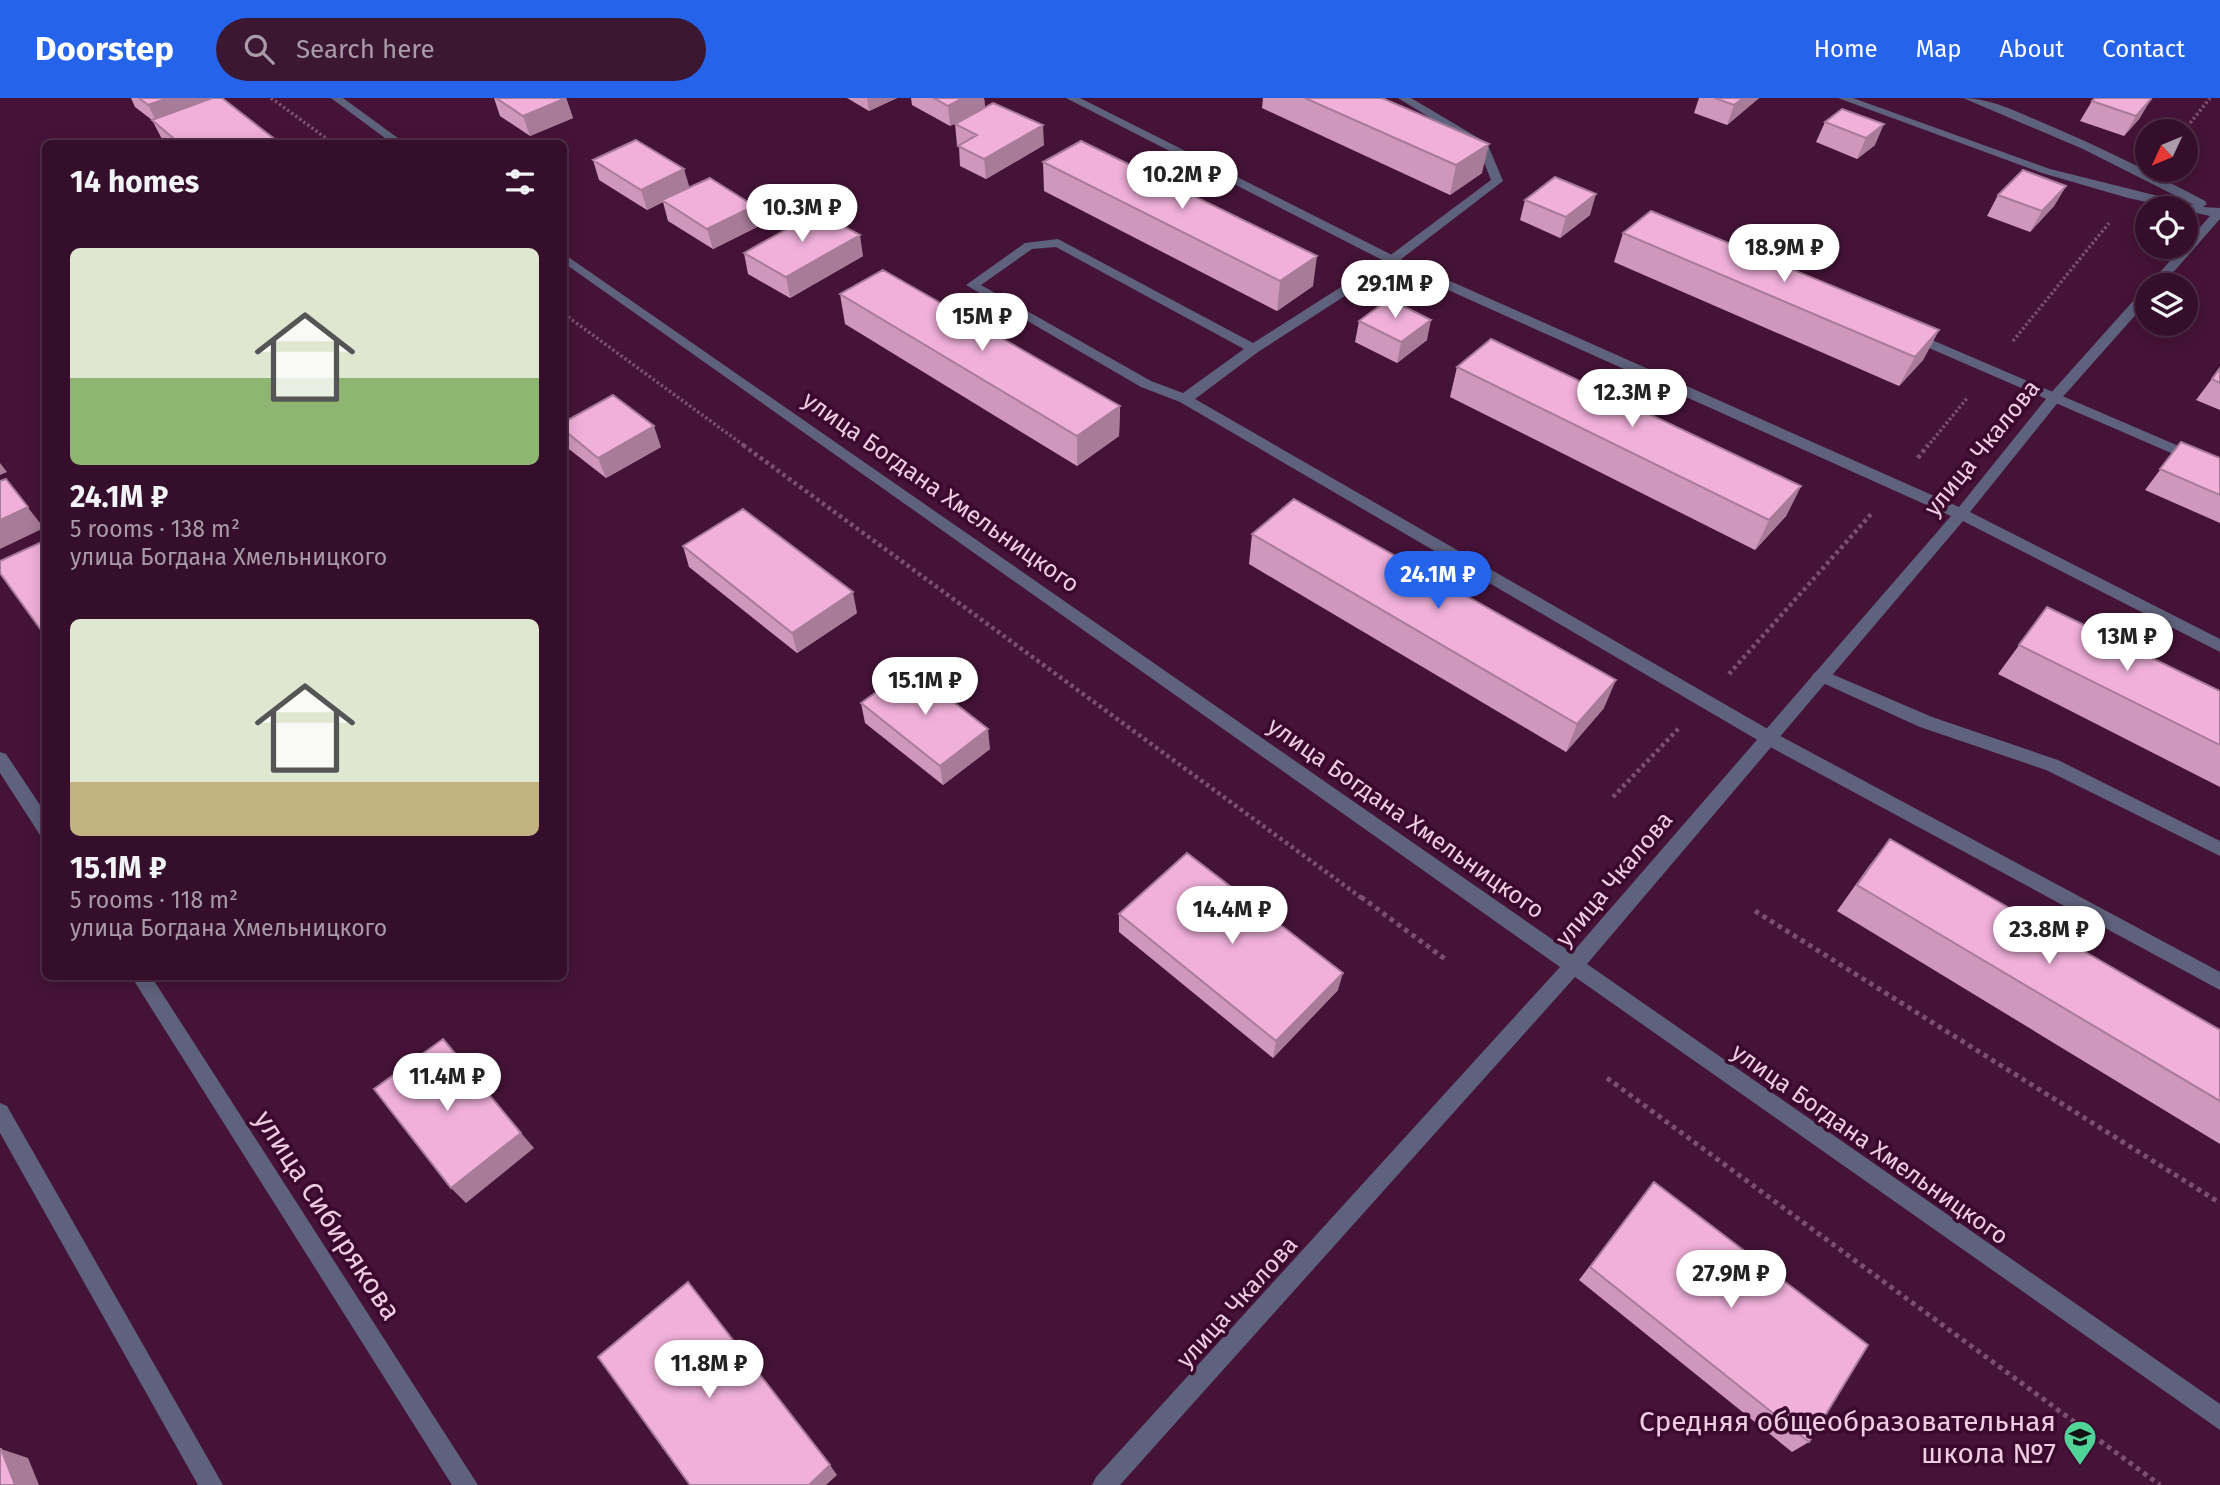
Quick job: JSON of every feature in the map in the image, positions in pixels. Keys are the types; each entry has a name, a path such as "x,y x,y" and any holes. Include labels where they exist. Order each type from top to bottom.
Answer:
{"street":[{"path":"336,98 395,140"},
{"path":"1071,98 1392,260 1961,514 2220,646"},
{"path":"1185,398 1252,349 1392,260 1497,181 1483,145 1403,98"},
{"path":"1843,98 2046,171 2132,195 2220,213"},
{"path":"1968,98 2048,129 2220,213"},
{"path":"2166,273 2220,213"},
{"path":"1252,349 1058,243 1029,246 972,285 1146,384 1185,398 1767,737 2220,982"},
{"name":"улица Богдана Хмельницкого","path":"567,260 2220,1418"},
{"name":"улица Чкалова","path":"1104,1485 1573,966 1820,675 1961,514 2055,397 2135,307"},
{"path":"1893,327 2203,461"},
{"path":"1820,675 1926,722 2052,765 2220,849"},
{"path":"0,759 42,824"},
{"name":"улица Сибирякова","path":"143,980 466,1485"},
{"path":"0,1113 211,1485"}],"path":[{"path":"271,98 329,140"},
{"path":"2193,119 2210,98"},
{"path":"567,316 1445,959"},
{"path":"1755,911 2220,1203"},
{"path":"1606,1078 2160,1485"}],"building":[{"path":"139,98 168,98 148,105"},
{"path":"212,98 222,98 276,140 175,140 152,120"},
{"path":"496,98 566,98 523,116"},
{"path":"934,98 963,98 948,106"},
{"path":"1305,98 1382,98 1489,144 1456,165"},
{"path":"1715,98 1743,98 1734,105"},
{"path":"2095,98 2151,99 2136,116 2092,101"},
{"path":"993,103 1043,125 984,159 958,146 977,135 955,124"},
{"path":"1842,109 1884,124 1866,138 1825,122"},
{"path":"636,140 684,169 641,190 593,160"},
{"path":"1081,141 1317,256 1280,281 1043,162"},
{"path":"2023,170 2066,186 2042,211 1998,195"},
{"path":"1555,177 1596,194 1566,217 1525,200"},
{"path":"710,178 754,206 707,229 662,200"},
{"path":"1651,211 1939,330 1915,357 1623,233"},
{"path":"817,212 860,235 786,277 744,253"},
{"path":"883,270 1120,406 1077,436 840,294"},
{"path":"1389,299 1431,320 1401,342 1359,321"},
{"path":"1491,339 1801,486 1769,520 1457,367"},
{"path":"2220,368 2220,383 2212,379"},
{"path":"613,395 654,426 598,458 567,432 567,420"},
{"path":"2181,442 2220,458 2220,495 2160,469"},
{"path":"6,479 28,507 0,520 0,481"},
{"path":"1294,499 1616,680 1577,724 1252,534"},
{"path":"743,509 853,592 792,633 683,546"},
{"path":"42,542 42,631 0,573 0,561"},
{"path":"2047,607 2220,691 2220,745 2019,645"},
{"path":"910,668 988,729 940,766 861,703"},
{"path":"1890,839 2220,1030 2220,1101 1857,885"},
{"path":"1187,853 1343,973 1276,1041 1119,914"},
{"path":"443,1039 521,1133 451,1188 374,1089"},
{"path":"1654,1182 1868,1345 1809,1442 1590,1267"},
{"path":"688,1282 830,1465 809,1485 690,1485 598,1357"},
{"path":"1,1449 15,1485 0,1485"}],"place":[{"name":"Средняя общеобразовательная школа №7","path":"2080,1467"}]}
